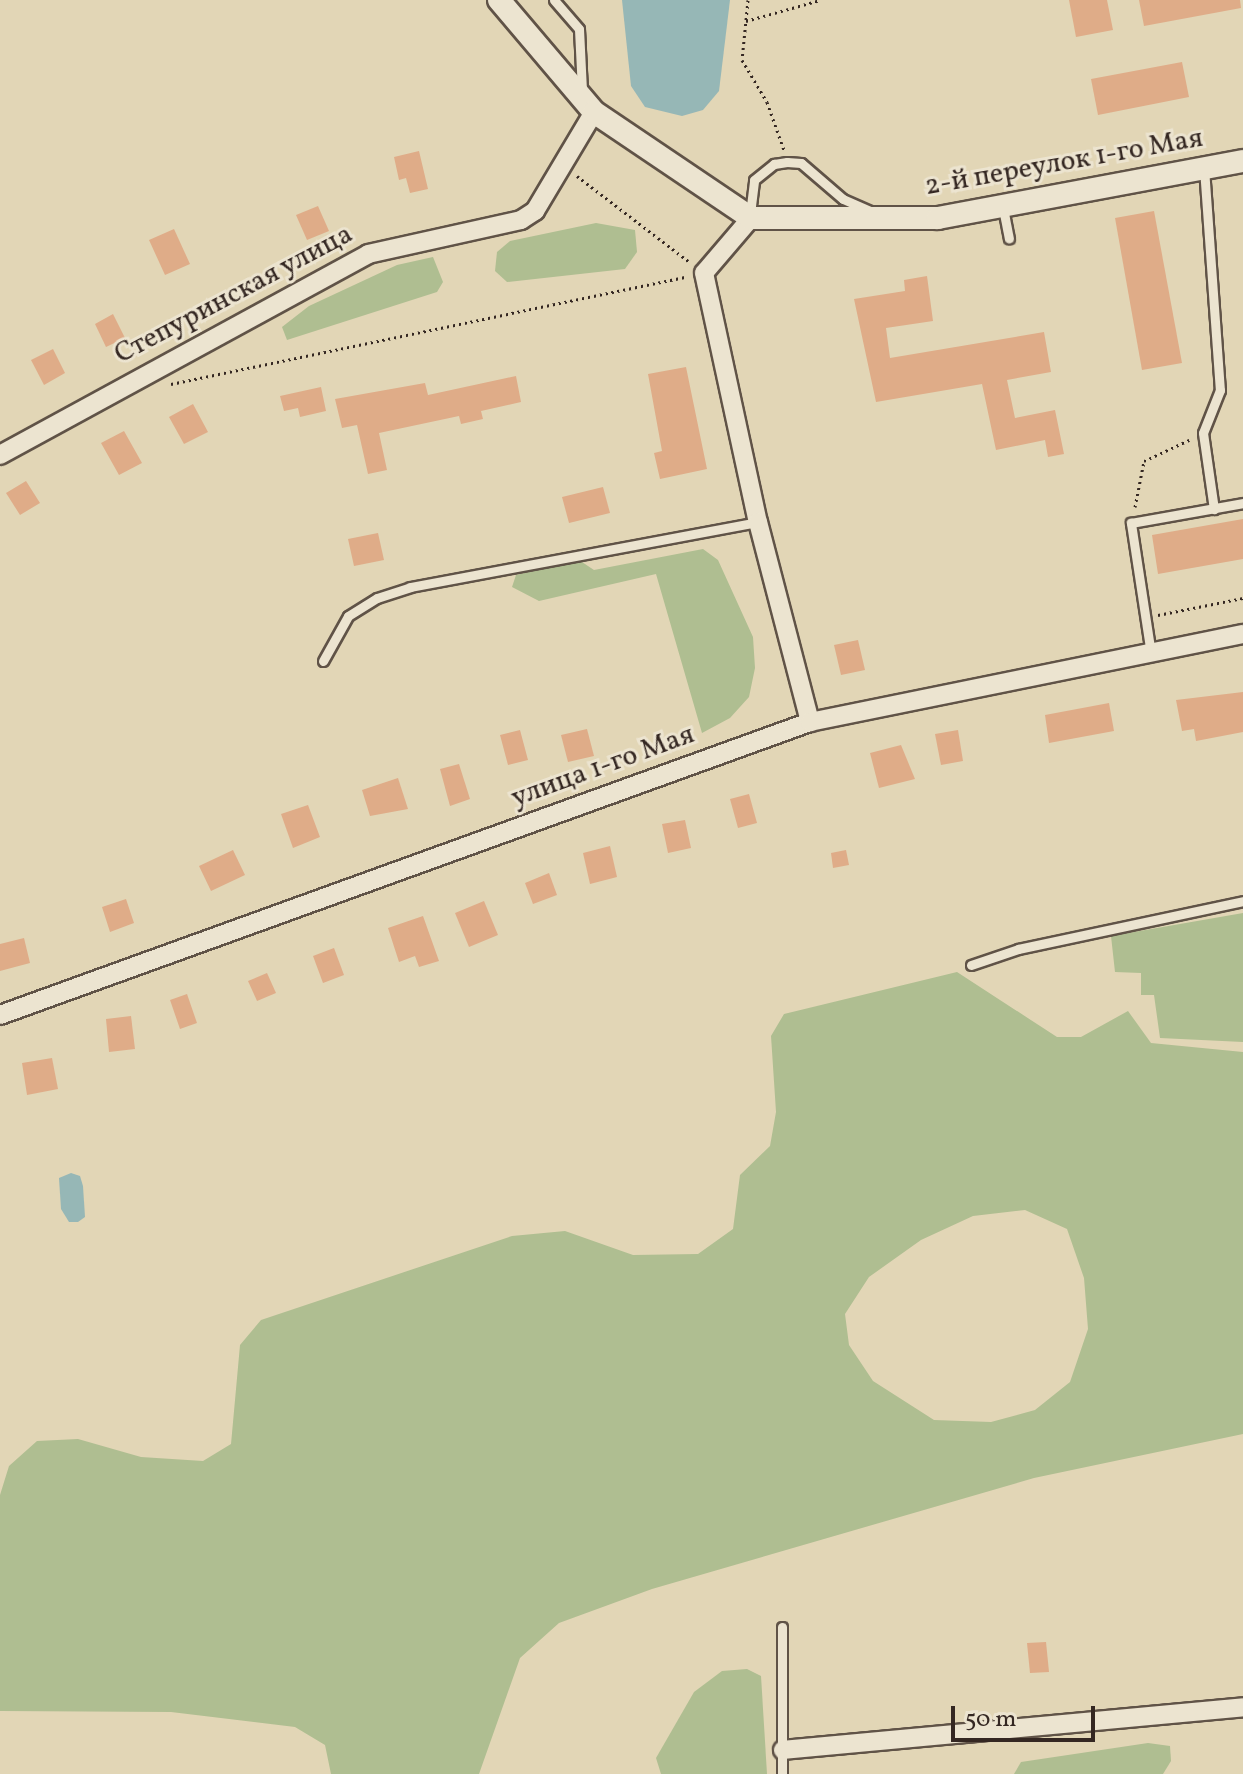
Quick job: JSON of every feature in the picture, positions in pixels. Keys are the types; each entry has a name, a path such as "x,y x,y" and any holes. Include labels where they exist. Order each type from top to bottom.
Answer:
{"street":[{"path":"499,0 588,105 751,218 704,273 758,522 810,722"},
{"name":"Степуринская улица","path":"0,455 368,254 521,220 535,211 562,165 588,105"},
{"name":"2-й переулок 1-го Мая","path":"751,218 892,221 1003,208 1243,161"},
{"name":"улица 1-го Мая","path":"0,1015 810,722 1243,634"},
{"path":"783,1750 1243,1707"}],"lane":[{"path":"554,0 579,29 588,105"},
{"path":"751,218 748,206 754,180 774,164 787,162 801,163 843,199 892,221"},
{"path":"1204,168 1220,390 1203,433 1214,509"},
{"path":"1003,208 1009,238"},
{"path":"1151,654 1131,523 1243,503"},
{"path":"323,661 348,616 377,598 410,587 758,522"},
{"path":"971,965 1018,949 1243,901"},
{"path":"782,1627 782,1774"}],"path":[{"path":"748,0 742,60 767,102 787,162"},
{"path":"745,22 820,0"},
{"path":"562,165 704,273"},
{"path":"144,374 163,386 704,273"},
{"path":"1131,523 1144,461 1203,433"},
{"path":"1146,617 1243,598"}],"green space":[{"path":"596,223 635,230 637,252 625,269 507,282 495,271 497,252 510,241"},
{"path":"433,257 443,282 437,292 287,340 282,327 309,306 397,265"},
{"path":"703,549 718,560 753,637 755,668 749,697 730,718 702,733 656,574 539,601 512,587 516,575 579,560 594,570"},
{"path":"1243,913 1243,1042 1160,1038 1154,995 1141,995 1141,973 1115,972 1111,936"},
{"path":"957,972 1057,1037 1081,1037 1128,1011 1151,1043 1243,1052 1243,1434 1034,1478 652,1589 559,1623 520,1658 479,1774 331,1774 325,1745 295,1727 171,1712 0,1711 0,1495 9,1466 37,1441 78,1439 141,1457 203,1461 231,1444 240,1345 261,1320 512,1236 565,1231 633,1255 698,1254 733,1229 740,1175 770,1146 776,1112 771,1036 784,1014","holes":["1025,1210 1067,1229 1084,1278 1088,1329 1070,1382 1035,1410 991,1422 934,1420 873,1381 849,1345 845,1314 869,1277 921,1240 973,1216"]},
{"path":"747,1669 761,1676 767,1774 661,1774 656,1758 694,1692 722,1671"},
{"path":"1148,1743 1170,1746 1171,1761 1163,1774 1014,1774 1021,1762"}],"water":[{"path":"622,0 730,0 719,91 703,110 682,116 645,107 631,86"},
{"path":"71,1173 80,1176 83,1186 85,1217 78,1222 69,1222 61,1209 59,1178"}],"building":[{"path":"1069,0 1107,0 1113,30 1076,37"},
{"path":"1139,0 1240,0 1241,8 1144,26"},
{"path":"1182,62 1189,97 1098,115 1091,79"},
{"path":"419,151 428,189 410,193 406,178 399,180 394,157"},
{"path":"318,206 329,231 307,240 296,215"},
{"path":"1154,211 1182,363 1142,370 1115,218"},
{"path":"174,229 190,264 165,275 149,240"},
{"path":"927,276 933,321 886,328 890,358 1044,332 1051,372 1007,380 1015,418 1055,410 1064,454 1048,457 1045,440 996,450 982,384 876,402 854,299 905,291 904,280"},
{"path":"113,314 125,338 106,347 95,324"},
{"path":"53,349 65,373 44,385 31,360"},
{"path":"686,367 707,469 660,479 654,453 662,451 648,374"},
{"path":"516,376 521,402 481,411 483,419 461,424 459,416 379,433 387,470 368,474 357,425 342,428 335,399 425,383 428,395"},
{"path":"321,387 326,411 300,417 298,408 284,411 280,396"},
{"path":"193,404 208,432 184,444 169,417"},
{"path":"124,431 142,463 119,475 101,443"},
{"path":"26,481 40,503 20,515 6,493"},
{"path":"603,487 610,513 569,523 562,497"},
{"path":"1243,519 1243,559 1158,574 1152,535"},
{"path":"378,533 384,560 354,566 348,539"},
{"path":"858,640 865,670 841,675 834,645"},
{"path":"1243,692 1243,732 1196,741 1194,729 1182,731 1176,700"},
{"path":"1109,703 1114,731 1049,743 1045,715"},
{"path":"587,729 594,756 568,762 561,735"},
{"path":"520,730 528,760 508,765 500,735"},
{"path":"958,730 963,761 941,765 935,734"},
{"path":"901,745 915,779 879,788 870,753"},
{"path":"459,764 470,799 450,806 440,769"},
{"path":"398,778 408,809 370,816 362,790"},
{"path":"749,794 757,823 738,828 730,799"},
{"path":"308,805 320,837 293,848 281,814"},
{"path":"685,820 691,848 668,853 662,824"},
{"path":"610,846 617,877 590,884 583,853"},
{"path":"233,850 245,875 211,891 199,866"},
{"path":"846,850 849,865 833,868 831,853"},
{"path":"549,873 557,895 533,904 525,883"},
{"path":"126,899 134,923 110,932 102,907"},
{"path":"484,901 498,935 469,947 455,913"},
{"path":"423,916 439,961 419,967 415,956 399,962 388,928"},
{"path":"24,938 30,963 0,971 0,944"},
{"path":"334,948 344,975 323,983 313,956"},
{"path":"267,973 276,993 257,1001 248,981"},
{"path":"187,994 197,1023 180,1029 170,1000"},
{"path":"131,1016 135,1049 109,1052 106,1019"},
{"path":"52,1058 58,1089 27,1095 22,1063"},
{"path":"1046,1642 1049,1672 1030,1673 1027,1643"}]}
